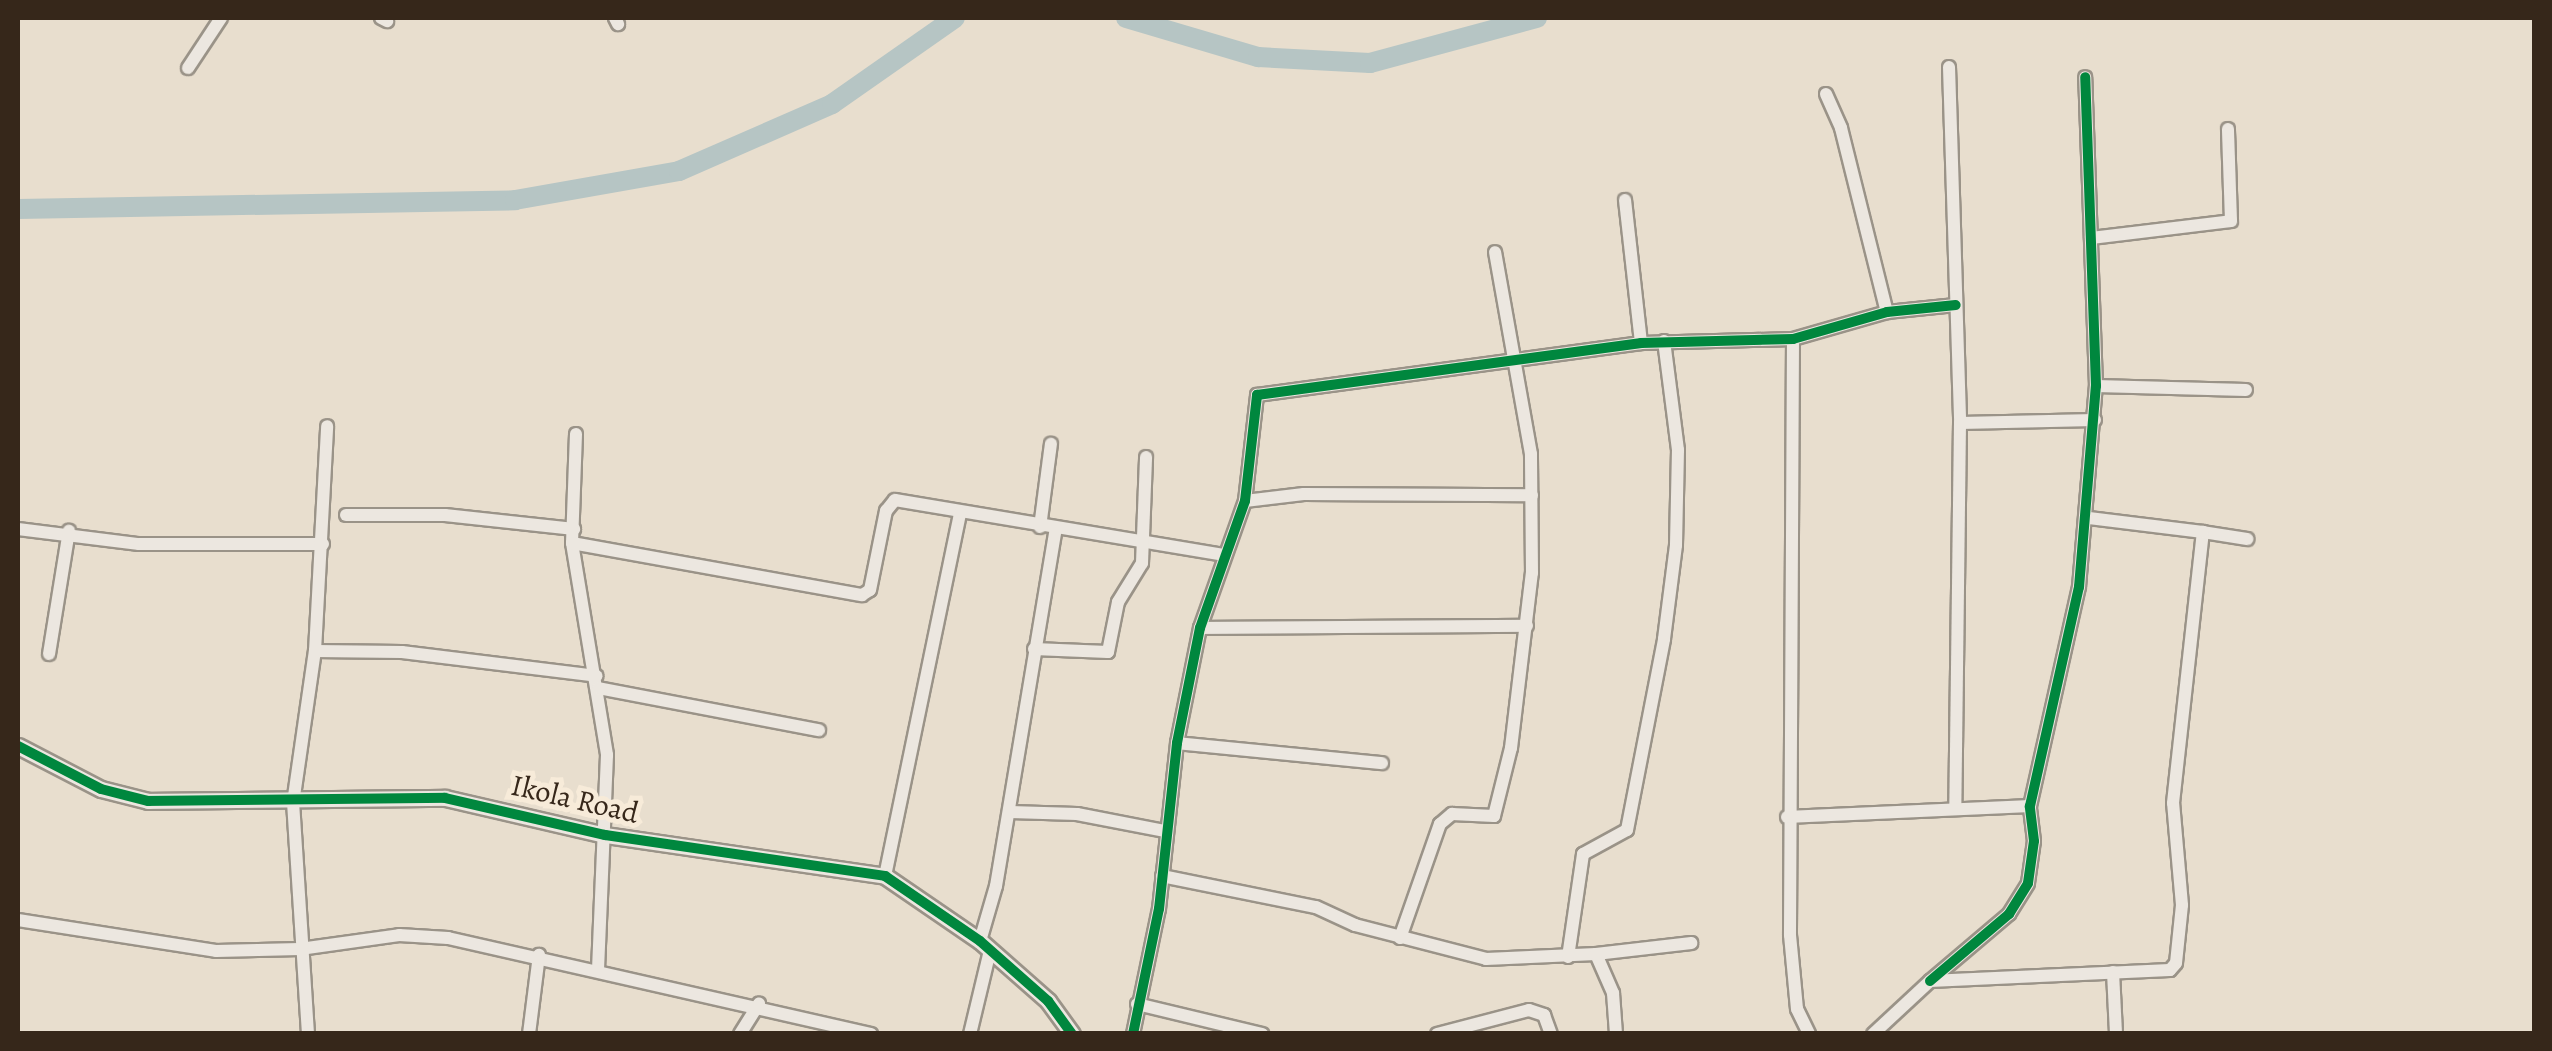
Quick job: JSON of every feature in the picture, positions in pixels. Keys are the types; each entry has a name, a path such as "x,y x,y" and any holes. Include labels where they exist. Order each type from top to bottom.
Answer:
{"street":[{"path":"188,68 221,18"},
{"path":"1949,67 1960,422 1955,806"},
{"path":"1873,1034 1888,1029 1930,981 2018,902 2034,840 2030,806 2089,518 2096,386 2085,77"},
{"path":"1826,94 1841,128 1887,312"},
{"path":"2091,238 2231,221 2228,129"},
{"path":"1625,200 1641,343"},
{"path":"1400,938 1440,824 1452,814 1494,816 1501,805 1527,626 1532,494 1495,252"},
{"path":"1133,1034 1162,876 1177,744 1200,628 1245,500 1252,402 1260,392 1514,364 1664,340 1793,339 1887,312 1956,305"},
{"path":"1793,339 1788,817 1794,981 1809,1034"},
{"path":"1568,957 1583,854 1626,830 1664,639 1676,545 1678,450 1664,340"},
{"path":"2096,386 2246,390"},
{"path":"1960,422 2094,420"},
{"path":"308,1034 294,803 314,651 327,426"},
{"path":"576,434 572,544 581,618 598,682 607,755 598,970"},
{"path":"1040,526 1051,444"},
{"path":"1034,649 1108,652 1118,602 1142,563 1146,458"},
{"path":"1245,500 1304,494 1532,494"},
{"path":"572,544 862,595 870,590 890,501 1140,544 1223,554"},
{"path":"885,876 960,514"},
{"path":"346,515 445,515 574,528"},
{"path":"2089,518 2247,540"},
{"path":"18,529 69,531 139,544 322,544"},
{"path":"970,1034 1056,529"},
{"path":"49,654 69,531"},
{"path":"1930,981 2170,970 2178,954 2182,905 2173,803 2203,532"},
{"path":"1200,628 1527,626"},
{"path":"314,651 402,652 598,682 820,730"},
{"path":"1177,744 1382,763"},
{"name":"Ikola Road","path":"18,746 101,789 148,801 294,803 445,798 605,835 885,876 985,946 1048,1001 1072,1034"},
{"path":"1788,817 1955,806 2030,806"},
{"path":"1010,812 1077,814 1165,831"},
{"path":"1162,876 1316,907 1400,938 1486,959 1568,957 1692,943"},
{"path":"18,920 216,951 300,949 398,935 539,955 759,1004 871,1034"},
{"path":"1596,954 1613,993 1616,1034"},
{"path":"529,1034 539,955"},
{"path":"2112,972 2116,1034"},
{"path":"740,1034 759,1004"},
{"path":"1137,1004 1262,1034"},
{"path":"1438,1034 1529,1010 1544,1014 1551,1034"}],"waterway":[{"path":"18,209 515,200 679,171 832,104 955,18"},
{"path":"1126,18 1258,57 1370,63 1537,18"}],"cycle path":[{"path":"1930,981 2009,914 2028,883 2034,841 2030,806 2079,587 2096,386 2085,77"},
{"path":"1133,1034 1159,909 1177,743 1200,628 1245,501 1257,395 1641,343 1793,339 1887,312 1956,305"},
{"path":"18,746 101,789 148,801 445,798 605,835 885,876 980,941 1048,1001 1072,1034"}]}
